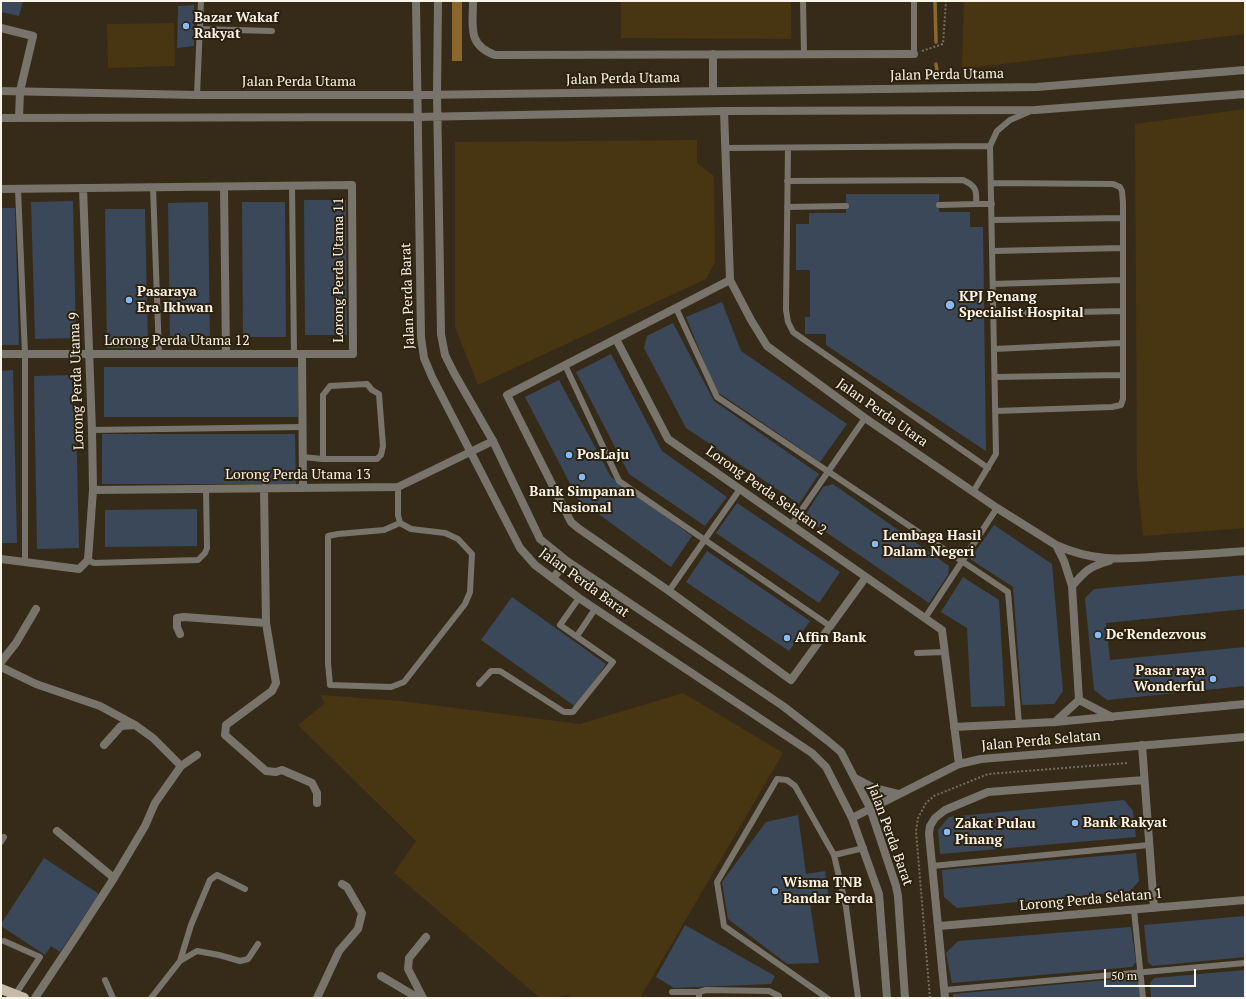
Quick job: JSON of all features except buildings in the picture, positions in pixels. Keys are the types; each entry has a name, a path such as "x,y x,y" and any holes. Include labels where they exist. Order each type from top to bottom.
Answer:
{"main road":[{"path":"1,989 19,996"}],"street":[{"name":"Jalan Perda Barat","path":"416,1 421,337 424,358 432,377 520,548 535,565 595,609 812,753 826,767 852,818 864,848 879,894 887,998"},
{"name":"Jalan Perda Barat","path":"438,1 437,95 441,334 445,355 493,441 540,539 567,561 783,706 841,752 870,808 896,886 906,998"},
{"path":"473,1 473,34 477,44 485,51 495,54 914,54"},
{"path":"1,28 33,36 20,91 19,118"},
{"path":"713,54 713,91"},
{"name":"Jalan Perda Utama","path":"1,91 197,95 437,95 1036,87 1245,70"},
{"path":"1,118 417,117 724,111 1035,110 1245,94"},
{"name":"Jalan Perda Utara","path":"724,111 730,280 751,320 767,346 865,418 997,508 1056,545 1082,555 1114,560"},
{"name":"Lorong Perda Utama 11","path":"292,186 352,185 353,354"},
{"path":"1,189 292,186"},
{"path":"224,187 226,354"},
{"name":"Lorong Perda Utama 9","path":"83,188 92,430 92,490 88,560"},
{"path":"730,280 507,395 571,522 791,680 866,577"},
{"name":"Lorong Perda Selatan 2","path":"616,339 668,439 942,630 945,652"},
{"name":"Lorong Perda Utama 12","path":"1,354 353,354"},
{"path":"298,354 302,427 303,488"},
{"name":"Lorong Perda Utama 13","path":"92,490 398,487 493,441"},
{"path":"264,488 266,623 276,683 272,691 226,725 225,735 266,771 276,772 282,770 312,783 317,793 317,803"},
{"path":"1056,545 1064,561 1072,586 1079,700"},
{"path":"1072,586 1085,571 1093,566 1114,560 1245,551"},
{"path":"1,559 79,570 88,560"},
{"path":"553,578 567,561"},
{"path":"1,662 16,643 36,608"},
{"path":"180,634 176,627 177,618 184,617 266,623"},
{"path":"945,652 959,764"},
{"path":"1,667 36,684 100,706 135,725 153,738 181,766"},
{"path":"1079,700 1112,717"},
{"path":"1055,722 1079,700"},
{"path":"954,727 1055,722 1245,704"},
{"path":"104,745 122,726 135,725"},
{"name":"Jalan Perda Selatan","path":"852,818 959,764 981,759 1245,737"},
{"path":"1142,745 1154,908"},
{"path":"35,998 114,878 145,826 155,804 181,766 197,754"},
{"path":"855,778 874,788 898,794"},
{"path":"945,994 929,834 930,826 935,818 945,810 988,792 1144,780"},
{"path":"57,831 114,878"},
{"path":"317,998 339,951 358,929 362,913 346,887 342,884"},
{"name":"Lorong Perda Selatan 1","path":"939,926 1245,900"},
{"path":"423,998 408,969 409,958 426,937"},
{"path":"381,976 418,998"}],"lane":[{"path":"197,95 201,1"},
{"path":"803,1 804,54"},
{"path":"914,1 914,54"},
{"path":"200,29 272,31"},
{"path":"973,492 996,454 992,182 990,146 997,131 1010,120 1035,110"},
{"path":"725,148 990,146"},
{"path":"788,148 786,310 788,322 793,332 988,468"},
{"path":"787,181 963,180 972,184 977,192 976,204"},
{"path":"992,182 1113,184 1120,187 1122,191 1123,218 1123,399 1121,405 1112,407 995,411"},
{"path":"292,186 298,354"},
{"path":"153,187 159,354"},
{"path":"18,189 24,354 25,562"},
{"path":"939,205 992,204"},
{"path":"787,207 846,206"},
{"path":"992,220 1123,218"},
{"path":"993,250 1122,248"},
{"path":"993,284 1122,280"},
{"path":"676,308 717,397 1008,592 1019,724"},
{"path":"994,314 1122,311"},
{"path":"994,349 1122,344"},
{"path":"565,365 619,481 830,626"},
{"path":"995,377 1122,375"},
{"path":"302,457 323,459 377,459 381,455 383,446 379,394 366,384 330,386 323,395 323,459"},
{"path":"792,524 865,418"},
{"path":"92,430 302,427"},
{"path":"398,487 398,515 400,523 410,529 445,533 458,539 472,554 470,592 465,604 404,682 391,687 330,685 328,663 328,536 384,530 400,523"},
{"path":"88,560 94,563 198,560 205,553 207,548 206,489"},
{"path":"669,591 740,489"},
{"path":"925,618 997,508"},
{"path":"479,684 491,671 500,671 564,712 573,712 613,662 560,624 579,598"},
{"path":"577,636 595,609"},
{"path":"917,653 945,652"},
{"path":"827,998 724,926 717,882 778,779 787,780 795,786 834,855 846,907 858,998"},
{"path":"932,866 1149,845"},
{"path":"834,855 864,848"},
{"path":"151,998 180,961 191,924 210,880 217,875 245,889"},
{"path":"1134,910 1143,998"},
{"path":"4,940 40,957 19,996"},
{"path":"180,961 197,952 220,955 240,961 248,959 258,944"},
{"path":"945,994 1140,972 1245,963"},
{"path":"105,980 113,998"},
{"path":"672,992 699,995 706,990 769,991 779,998"}],"path":[{"path":"914,54 943,44 946,1"},
{"path":"930,998 916,831 918,818 926,803 934,796 988,774 1127,763"}],"shaded area":[{"path":"452,1 462,1 462,61 452,61"},
{"path":"621,1 791,1 791,39 621,38"},
{"path":"964,1 1245,1 1245,34 962,69"},
{"path":"174,23 175,66 108,68 107,24"},
{"path":"1245,109 1245,528 1143,536 1137,476 1135,124"},
{"path":"697,140 697,163 714,176 715,262 706,279 478,385 455,327 455,142"},
{"path":"683,693 783,753 640,998 571,998 567,995 553,998 540,998 394,873 416,841 298,725 325,703 320,695 401,701 580,724"}],"waterway":[{"path":"935,1 936,42"},
{"path":"936,64 937,71"}],"place":[{"name":"Bazar Wakaf Rakyat","path":"186,26"},
{"name":"Pasaraya Era Ikhwan","path":"129,300"},
{"name":"KPJ Penang Specialist Hospital","path":"950,305"},
{"name":"PosLaju","path":"569,455"},
{"name":"Bank Simpanan Nasional","path":"582,477"},
{"name":"Lembaga Hasil Dalam Negeri","path":"875,544"},
{"name":"De'Rendezvous","path":"1098,635"},
{"name":"Affin Bank","path":"787,638"},
{"name":"Pasar raya Wonderful","path":"1213,679"},
{"name":"Bank Rakyat","path":"1075,823"},
{"name":"Zakat Pulau Pinang","path":"947,832"},
{"name":"Wisma TNB Bandar Perda","path":"775,891"}]}
